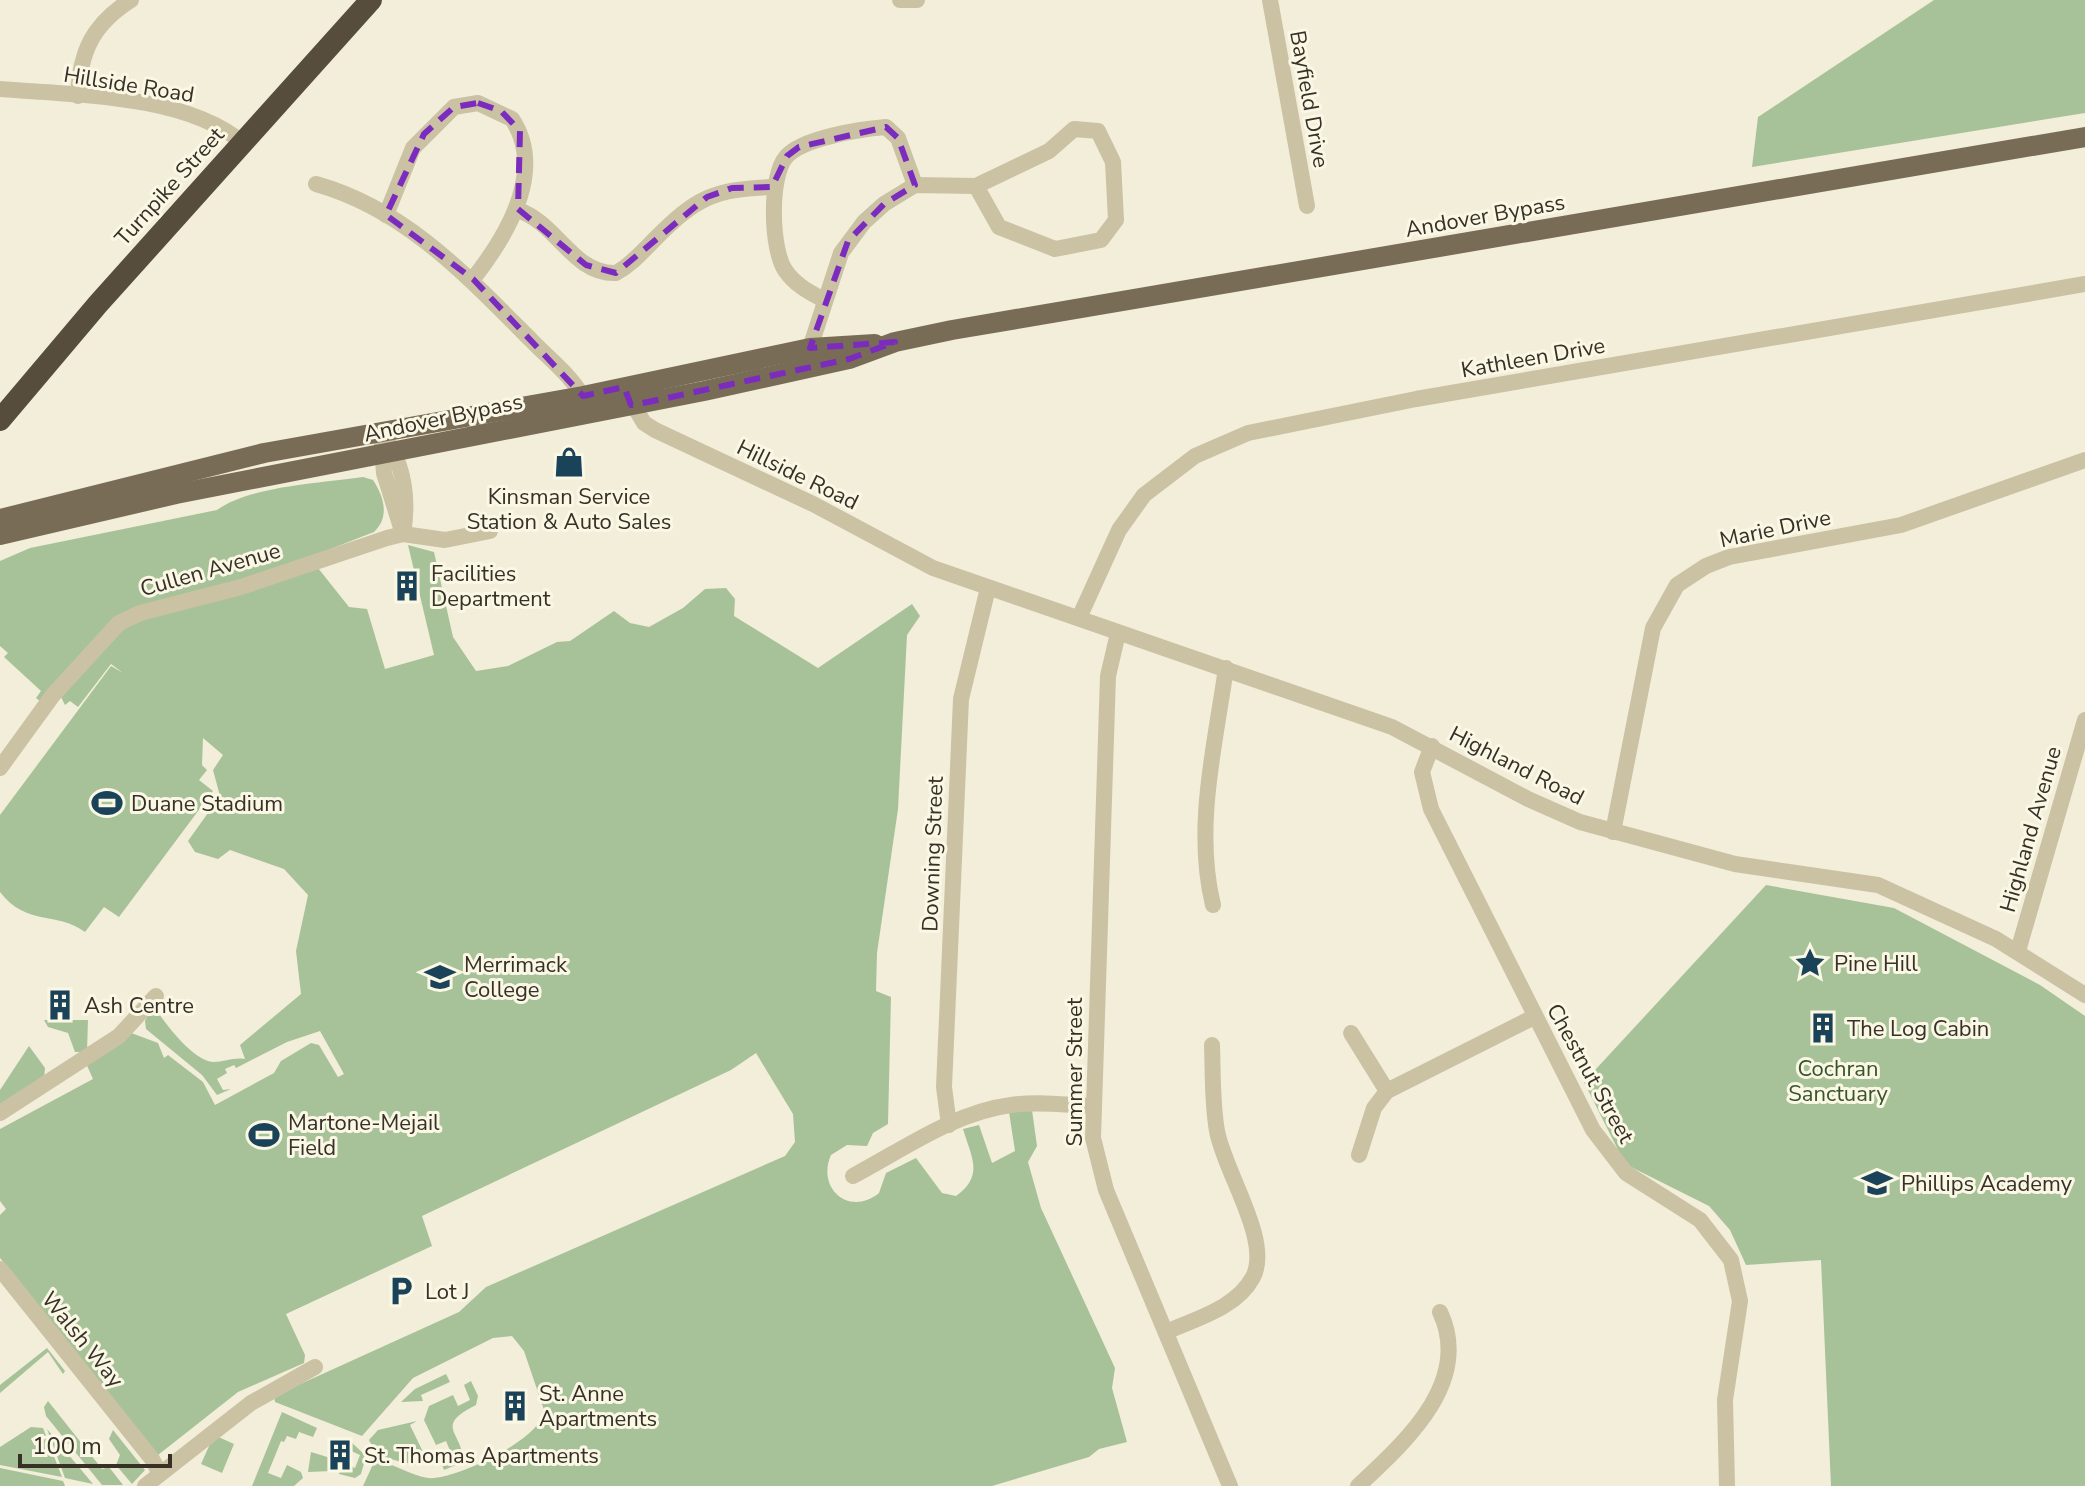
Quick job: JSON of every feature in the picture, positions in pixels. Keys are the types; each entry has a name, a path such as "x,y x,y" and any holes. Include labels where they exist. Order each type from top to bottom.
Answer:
{"highway":[{"name":"Turnpike Street","path":"2,413 371,0"}],"main road":[{"name":"Andover Bypass","path":"628,396 810,348 895,342 2085,137"},
{"name":"Andover Bypass","path":"6,516 240,458 381,432 586,404 849,359 895,342"},
{"name":"Andover Bypass","path":"0,535 150,499 388,453 586,404"},
{"path":"0,544 48,525"}],"street":[{"path":"78,96 80,67 88,41 104,20 130,0"},
{"path":"900,0 917,0"},
{"name":"Bayfield Drive","path":"1270,0 1307,206"},
{"name":"Hillside Road","path":"0,89 78,96 192,115 216,123 243,143"},
{"path":"386,215 402,180 405,164 424,134 454,107 478,103 501,111 520,131 523,160 517,210 505,237 473,279"},
{"path":"824,300 791,279 779,260 774,187 779,168 799,147 886,127 898,138 915,185"},
{"path":"810,348 824,300 848,241 884,204 915,185 976,186 1049,151 1074,129 1098,131 1113,162 1116,220 1101,240 1055,249 999,227 976,186"},
{"path":"316,184 353,195 449,257 473,279 586,404"},
{"path":"517,210 536,218 586,265 598,272 616,273 688,208 707,197 732,188 774,187"},
{"name":"Kathleen Drive","path":"1079,618 1119,530 1144,495 1195,456 1248,433 1416,399 2085,284"},
{"name":"Hillside Road","path":"628,396 644,423 655,430 813,504 933,568 970,582"},
{"path":"381,432 388,453 393,511 403,534 445,540 490,531"},
{"name":"Marie Drive","path":"1613,832 1653,628 1666,599 1689,576 1747,553 1901,525 2085,460"},
{"name":"Cullen Avenue","path":"0,768 91,651 129,617 241,587 403,534"},
{"name":"Highland Road","path":"970,582 1392,727 1546,808 1613,832 1735,864 1878,885 1961,920 2018,951 2085,995"},
{"name":"Downing Street","path":"949,1125 944,1087 961,699 988,588"},
{"name":"Summer Street","path":"1118,633 1108,676 1092,1106 1100,1174 1230,1486"},
{"path":"1213,905 1207,877 1205,821 1226,668"},
{"name":"Highland Avenue","path":"2018,951 2085,720"},
{"name":"Chestnut Street","path":"1432,746 1422,772 1431,809 1534,1017 1609,1154 1626,1173 1700,1220 1731,1260 1740,1301 1725,1400 1727,1486"},
{"path":"0,1113 119,1036 156,996"},
{"path":"1359,1155 1371,1115 1387,1091 1534,1017"},
{"path":"1351,1033 1387,1091"},
{"path":"1166,1332 1232,1301 1245,1289 1257,1267 1251,1226 1217,1130 1212,1045"},
{"path":"853,1176 949,1125 1010,1105 1092,1106"},
{"name":"Walsh Way","path":"0,1269 152,1459 160,1474"},
{"path":"1362,1485 1418,1422 1440,1392 1450,1354 1447,1326 1440,1312"},
{"path":"145,1486 251,1403 315,1367"}],"highlighted area":[{"path":"478,103 501,111 520,131 518,209 586,265 616,273 707,197 732,188 772,187 787,156 799,147 886,127 898,138 915,185 884,204 848,241 810,348 895,342 849,359 631,405 624,387 583,396 473,279 386,215 424,134 454,107"}],"green space":[{"path":"1934,0 2085,0 2085,113 1752,167 1758,117"},
{"path":"363,477 373,480 384,507 382,520 374,532 248,581 148,604 40,701 36,698 41,691 4,657 8,653 0,646 0,561 30,548 217,510 231,502 267,491"},
{"name":"Merrimack College","path":"408,545 434,552 453,637 476,671 508,666 557,642 570,641 614,611 630,623 649,627 683,608 705,589 726,588 735,599 734,616 818,668 912,604 920,616 907,635 898,809 877,953 876,991 891,997 888,1124 873,1133 867,1146 847,1145 831,1155 828,1179 838,1196 857,1202 868,1200 879,1193 886,1173 916,1158 942,1193 956,1196 965,1188 973,1173 963,1129 979,1125 992,1163 1015,1151 1009,1112 1032,1110 1037,1146 1028,1162 1041,1208 1115,1368 1112,1388 1127,1442 1099,1449 1089,1457 992,1486 363,1486 375,1460 428,1478 440,1477 496,1456 530,1433 544,1410 524,1351 512,1336 493,1338 413,1378 362,1436 275,1402 274,1396 459,1312 486,1287 785,1156 795,1142 793,1114 756,1053 731,1070 422,1216 432,1246 286,1314 305,1355 304,1363 238,1392 158,1455 0,1258 0,1215 6,1209 0,1201 0,1129 93,1079 85,1061 126,1031 158,1043 164,1058 168,1055 203,1082 215,1105 274,1073 281,1061 311,1043 319,1045 338,1077 344,1074 320,1031 287,1042 236,1068 234,1065 225,1069 227,1073 217,1079 223,1090 231,1089 217,1095 202,1075 146,1029 145,1021 153,1005 179,1039 205,1060 245,1059 240,1045 301,994 296,951 308,895 284,869 230,850 218,859 195,852 188,841 220,796 213,770 223,755 203,738 202,765 207,770 199,780 213,791 119,917 104,907 85,932 64,922 21,910 0,892 0,815 111,666 123,673 111,664 78,707 70,701 65,705 60,695 128,625 318,568 349,607 367,609 385,669 434,655"},
{"name":"Cochran Sanctuary","path":"1766,885 1894,908 2040,985 2085,1016 2085,1486 1831,1486 1821,1260 1746,1265 1730,1230 1709,1206 1625,1164 1584,1082"},
{"path":"44,1020 88,1020 87,1052 75,1052 68,1033 48,1027"},
{"path":"29,1046 45,1068 44,1079 0,1106 0,1090"},
{"path":"47,1348 65,1371 63,1374 48,1352 0,1393 0,1385"},
{"path":"446,1374 450,1382 421,1395 423,1401 401,1402 415,1389"},
{"path":"471,1381 478,1396 476,1405 456,1419 453,1425 463,1462 444,1470 440,1459 451,1453 446,1441 436,1445 424,1420 429,1406 453,1395 458,1406 470,1400 464,1385"},
{"path":"48,1401 102,1469 109,1467 123,1485 102,1485 46,1416 44,1407"},
{"path":"282,1412 317,1428 313,1437 299,1432 296,1439 287,1436 284,1442 281,1441 268,1473 281,1478 287,1465 301,1472 303,1478 294,1486 252,1486"},
{"path":"417,1421 410,1425 423,1452 416,1465 383,1455 369,1440 378,1430"},
{"path":"31,1427 43,1428 62,1477 0,1465 0,1447"},
{"path":"47,1429 93,1484 65,1478"},
{"path":"113,1430 145,1470 132,1484 116,1465 120,1455 109,1439"},
{"path":"214,1435 234,1444 222,1473 201,1464"},
{"path":"350,1441 366,1456 361,1474 355,1478 339,1474 341,1462 355,1468 360,1455 347,1449"},
{"path":"311,1452 337,1460 332,1471 308,1472"},
{"path":"0,1468 63,1481 65,1486 0,1486"}],"place":[{"name":"Kinsman Service Station & Auto Sales","path":"569,462"},
{"name":"Facilities Department","path":"407,586"},
{"name":"Duane Stadium","path":"107,803"},
{"name":"Pine Hill","path":"1810,963"},
{"name":"Merrimack College","path":"440,977"},
{"name":"Ash Centre","path":"60,1005"},
{"name":"The Log Cabin","path":"1823,1028"},
{"name":"Martone-Mejail Field","path":"264,1135"},
{"name":"Phillips Academy","path":"1877,1183"},
{"name":"Lot J","path":"401,1291"},
{"name":"St. Anne Apartments","path":"515,1406"},
{"name":"St. Thomas Apartments","path":"340,1455"}]}
